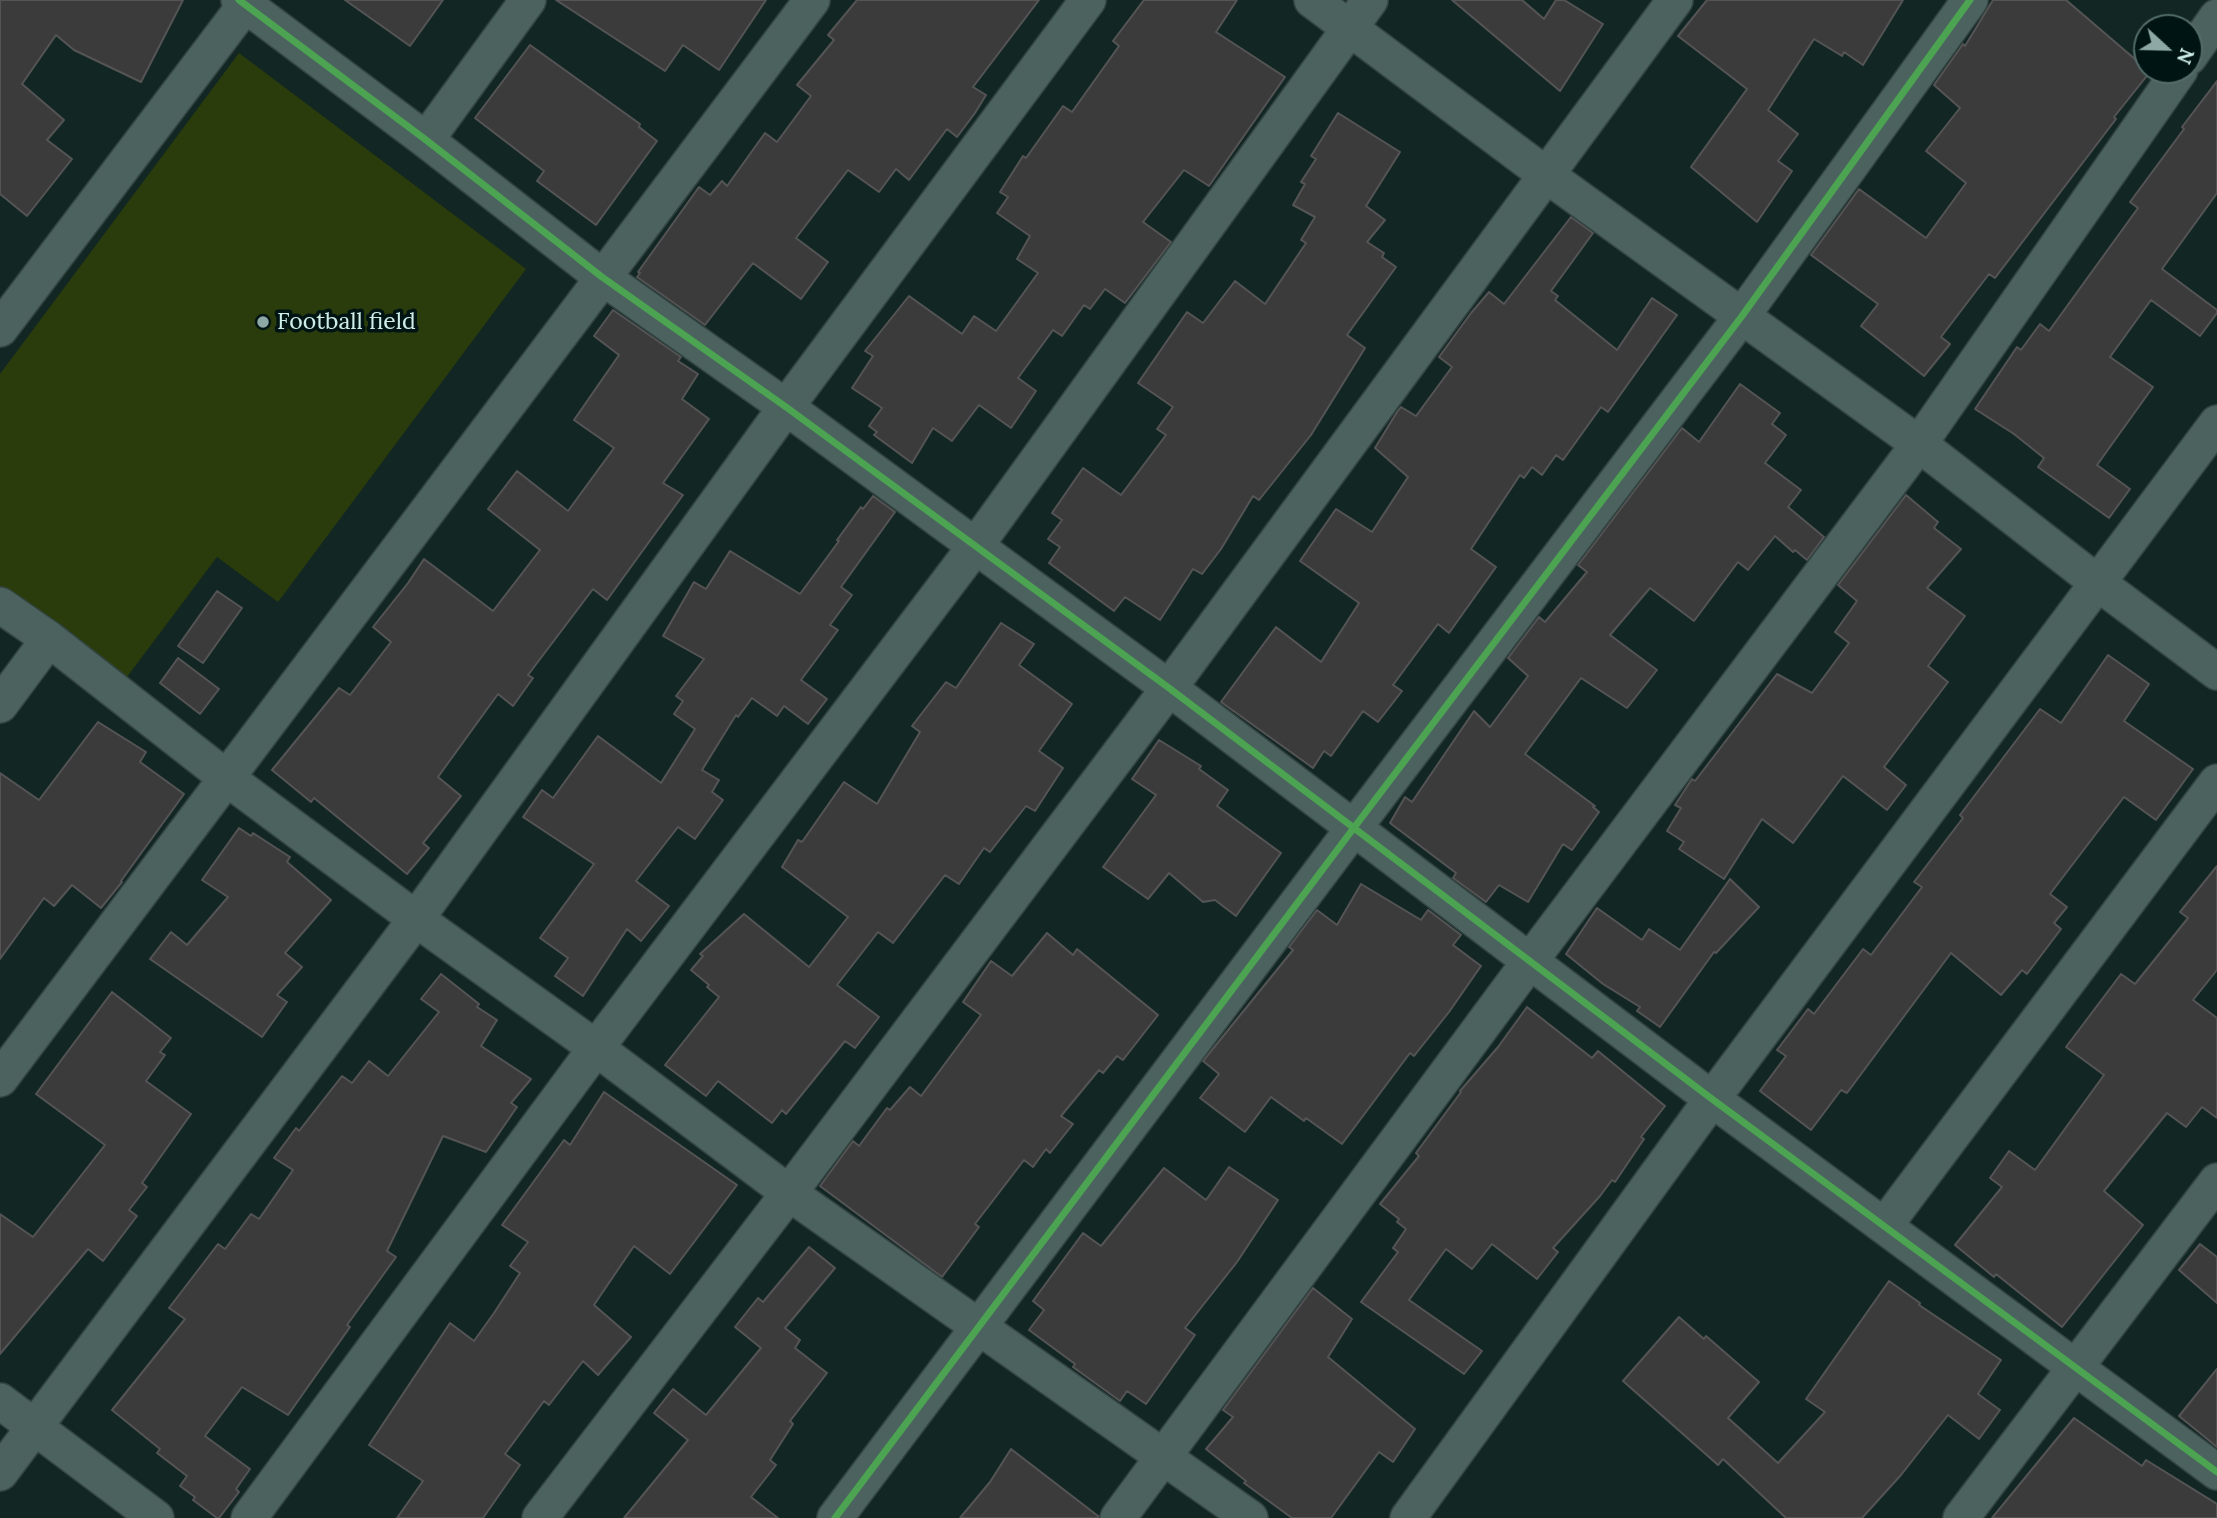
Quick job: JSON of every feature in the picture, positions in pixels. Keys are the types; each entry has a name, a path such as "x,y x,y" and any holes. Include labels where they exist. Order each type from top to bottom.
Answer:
{"street":[{"path":"426,140 528,0"},
{"path":"0,1079 812,0"},
{"path":"0,1473 416,919 786,407 1088,0"},
{"path":"1311,0 1545,174 1919,444 2217,672"},
{"path":"249,1518 596,1048 974,548 1370,0"},
{"path":"540,1518 789,1193 1169,688 1675,0"},
{"path":"835,1518 1742,316 1970,0"},
{"path":"0,329 245,2 602,277 786,407 974,548 1169,688 1712,1099 2217,1472"},
{"path":"2203,37 2217,17"},
{"path":"1118,1518 1530,961 1919,444 2170,84"},
{"path":"1408,1518 1712,1099 2217,422"},
{"path":"0,605 49,639 228,779 789,1193 1250,1518"},
{"path":"0,705 49,639"},
{"path":"1885,1225 2217,782"},
{"path":"1961,1518 2217,1181"},
{"path":"0,1401 156,1518"}],"green space":[{"name":"Football field","path":"239,53 526,269 278,602 217,557 121,685 0,594 0,374"}],"building":[{"path":"0,0 183,0 141,82 74,50 56,35 22,84 64,120 47,140 72,159 27,216 0,194"},
{"path":"345,0 443,0 410,46"},
{"path":"556,0 766,0 719,70 683,45 665,71"},
{"path":"857,0 1039,0 973,87 986,95 975,113 957,137 947,129 909,180 896,169 879,192 848,170 796,238 828,262 801,299 753,263 705,325 637,277 640,273 638,272 699,187 710,195 722,181 727,186 765,133 777,142 811,96 797,85 834,40 828,35"},
{"path":"1144,0 1237,0 1216,32 1285,77 1209,186 1184,170 1143,222 1171,242 1125,303 1105,289 1090,309 1084,305 1062,336 1053,330 1018,378 1036,391 1011,428 979,405 952,441 933,428 912,463 874,435 877,432 869,426 882,408 852,388 873,356 865,351 909,296 962,334 974,316 996,331 1038,273 1017,259 1030,236 997,213 1008,197 1000,192 1023,156 1026,158 1063,106 1072,112 1119,46 1113,41"},
{"path":"1452,0 1522,0 1544,19 1556,0 1564,0 1603,24 1560,91"},
{"path":"1707,0 1903,0 1863,65 1844,52 1842,56 1814,39 1768,110 1798,134 1778,161 1792,171 1757,222 1691,167 1747,89 1678,36"},
{"path":"1993,0 2066,0 2133,57 2133,84 2140,84 1995,278 1989,274 1941,337 1950,344 1924,376 1861,326 1878,304 1811,255 1859,189 1926,238 1966,183 1926,151 1960,108 1934,85 1963,44 1965,46"},
{"path":"530,45 640,124 639,127 657,141 596,225 537,181 544,171 475,118"},
{"path":"2217,81 2217,193 2162,269 2217,310 2217,313 2200,336 2151,300 2110,357 2153,387 2097,465 2130,489 2109,518 2038,467 2044,458 2014,434 1975,409 2017,347 2021,350 2040,324 2049,331 2138,208 2130,202"},
{"path":"1338,113 1400,152 1366,206 1385,220 1367,242 1384,253 1382,257 1396,267 1347,335 1365,348 1311,435 1259,500 1253,496 1221,549 1202,574 1193,569 1160,620 1125,597 1114,611 1049,563 1060,547 1048,539 1062,520 1052,513 1083,468 1121,495 1166,435 1157,429 1173,407 1138,383 1187,312 1203,323 1235,281 1265,304 1306,243 1301,240 1315,217 1293,205 1305,184 1301,182 1316,159 1311,156"},
{"path":"1571,217 1593,233 1551,291 1558,296 1555,300 1617,350 1652,298 1677,315 1608,412 1601,407 1563,460 1556,455 1542,475 1532,467 1524,478 1520,475 1471,549 1496,567 1449,633 1438,624 1393,685 1402,691 1378,722 1363,711 1331,756 1324,751 1313,768 1221,702 1276,627 1321,662 1359,603 1300,561 1336,509 1372,532 1408,477 1375,448 1397,412 1401,407 1416,416 1452,367 1439,357 1471,313 1489,292 1504,304"},
{"path":"613,310 681,357 678,361 698,374 682,399 709,419 663,483 683,495 607,600 593,589 528,675 533,678 513,706 498,694 438,777 461,796 423,843 429,848 407,874 314,798 311,802 272,770 339,688 350,695 391,642 373,627 424,559 493,611 540,550 488,509 517,471 568,511 614,448 574,420 619,355 594,336"},
{"path":"1740,384 1780,413 1772,424 1786,435 1765,463 1801,490 1788,507 1824,537 1807,560 1775,536 1748,570 1738,562 1694,621 1650,588 1610,635 1657,670 1627,708 1581,678 1525,754 1595,806 1593,807 1599,812 1572,850 1563,844 1528,902 1499,885 1486,902 1453,878 1456,873 1390,823 1405,797 1412,802 1474,711 1490,727 1528,676 1508,658 1539,617 1545,622 1587,572 1578,565 1682,428 1699,442"},
{"path":"1906,495 1938,522 1934,528 1961,549 1927,588 1965,616 1928,666 1948,682 1884,767 1906,785 1887,810 1843,776 1793,843 1762,819 1724,879 1679,849 1684,842 1667,831 1681,808 1675,805 1692,779 1695,781 1777,674 1812,693 1849,643 1835,632 1857,601 1838,585"},
{"path":"873,496 895,512 841,587 852,595 830,625 838,630 801,680 827,699 808,724 784,706 777,716 752,698 738,717 736,715 702,770 719,780 712,792 723,800 695,839 678,827 636,881 669,906 641,941 627,929 583,996 555,976 568,958 540,938 594,864 523,817 542,790 553,798 598,736 661,783 695,729 674,714 683,701 676,696 704,659 663,636 694,582 706,589 730,551 800,594 861,507 863,509"},
{"path":"217,591 242,608 203,663 178,646"},
{"path":"1001,623 1034,644 1019,665 1072,704 1039,751 1063,768 1035,811 1026,806 990,852 984,848 959,884 945,875 893,943 878,932 837,985 879,1017 855,1048 845,1041 786,1114 782,1110 772,1123 718,1081 706,1096 665,1065 719,997 691,970 703,956 700,954 744,914 809,967 848,917 782,867 798,840 802,842 844,782 877,804 920,732 912,726 946,682 956,688"},
{"path":"2108,655 2149,684 2124,721 2193,769 2156,820 2124,797 2050,894 2067,907 2054,923 2061,929 2027,974 2022,970 2001,995 1951,953 1847,1093 1841,1090 1811,1130 1760,1091 1786,1056 1777,1050 1808,1009 1814,1014 1863,949 1871,955 1922,887 1914,882 1963,818 1960,815 2040,709 2061,723"},
{"path":"178,658 219,689 200,714 160,683"},
{"path":"98,722 146,752 140,762 184,794 101,908 72,885 54,906 44,898 0,959 0,773 39,800"},
{"path":"1159,740 1201,766 1199,769 1228,790 1217,806 1281,853 1236,916 1215,900 1203,902 1169,873 1148,899 1103,867 1156,795 1132,779"},
{"path":"239,828 251,836 253,833 290,857 287,862 331,900 285,953 302,967 277,995 287,1002 262,1037 150,959 171,932 187,945 228,897 202,880"},
{"path":"2217,866 2217,970 2193,1000 2217,1018 2217,1118 2202,1107 2186,1127 2167,1113 2104,1191 2143,1225 2062,1327 1955,1245 2002,1187 1990,1178 2009,1151 2035,1170 2104,1075 2066,1047 2121,974 2135,984 2188,918 2180,912"},
{"path":"1730,879 1759,907 1716,953 1714,952 1660,1027 1637,1011 1640,1007 1603,984 1566,954 1597,908 1642,940 1649,929 1680,950"},
{"path":"1361,884 1421,920 1428,910 1461,935 1453,945 1481,966 1449,1012 1414,1056 1410,1053 1342,1144 1271,1097 1245,1132 1200,1098 1219,1074 1203,1061 1293,950 1289,947 1317,910 1337,925"},
{"path":"1047,933 1073,955 1077,949 1158,1015 1123,1060 1117,1056 1103,1073 1099,1070 1061,1116 1073,1124 1050,1153 1046,1149 1033,1167 1024,1160 975,1224 979,1227 942,1277 820,1186 853,1141 859,1146 887,1108 890,1110 910,1087 921,1096 981,1015 963,1002 991,961 1012,976"},
{"path":"441,974 479,1004 477,1007 497,1020 481,1046 531,1079 511,1103 517,1107 486,1152 443,1136 387,1251 396,1257 288,1415 242,1387 205,1436 250,1469 236,1489 239,1492 217,1518 180,1486 187,1476 157,1453 160,1449 112,1410 185,1319 169,1308 218,1244 225,1249 251,1214 259,1219 293,1170 274,1158 296,1128 299,1131 342,1076 352,1083 369,1061 388,1076 439,1012 421,999"},
{"path":"112,992 171,1038 160,1052 165,1055 146,1081 191,1114 142,1183 147,1187 129,1210 137,1216 103,1261 88,1249 0,1354 0,1214 33,1237 105,1145 36,1094"},
{"path":"1527,1007 1592,1058 1598,1051 1665,1106 1641,1137 1644,1139 1615,1182 1612,1180 1553,1248 1558,1252 1537,1279 1492,1244 1472,1269 1446,1249 1409,1300 1482,1351 1464,1374 1361,1302 1398,1252 1393,1248 1406,1229 1397,1222 1399,1219 1380,1204 1419,1156 1416,1153 1460,1091 1498,1047"},
{"path":"604,1092 737,1185 670,1274 634,1246 594,1305 631,1337 598,1375 583,1361 549,1405 544,1401 505,1454 520,1465 483,1518 397,1518 423,1481 369,1445 450,1323 474,1341 494,1313 520,1273 510,1266 528,1242 502,1225 564,1140 570,1145"},
{"path":"1229,1167 1278,1200 1237,1262 1185,1328 1195,1335 1146,1404 1127,1391 1120,1401 1073,1367 1075,1364 1029,1330 1044,1310 1033,1301 1083,1233 1101,1246 1164,1168 1206,1200"},
{"path":"2200,1244 2217,1257 2217,1303 2179,1270"},
{"path":"809,1247 835,1268 785,1328 800,1340 795,1348 827,1373 790,1421 793,1424 770,1460 776,1465 751,1497 778,1518 624,1518 688,1440 654,1413 673,1389 706,1415 761,1348 735,1327 758,1298 763,1302"},
{"path":"1889,1281 1920,1303 1919,1305 2001,1360 1978,1394 2000,1410 1979,1439 1948,1415 1901,1475 1862,1518 1786,1518 1723,1459 1718,1465 1623,1381 1679,1317 1704,1339 1706,1336 1759,1382 1728,1418 1778,1463 1825,1412 1806,1399"},
{"path":"1313,1288 1352,1319 1328,1357 1415,1429 1393,1462 1379,1452 1331,1518 1292,1518 1244,1483 1246,1481 1206,1449 1233,1417 1223,1410"},
{"path":"2217,1369 2217,1447 2179,1416"},
{"path":"2074,1418 2142,1466 2146,1460 2217,1504 2217,1518 1992,1518"},
{"path":"1011,1449 1098,1518 960,1518 990,1482"}],"cycle path":[{"path":"239,0 426,140 602,277 786,407 1169,688 1712,1099 2217,1472"},
{"path":"835,1518 1742,316 1970,0"}],"place":[{"name":"Football field","path":"263,322"}]}
